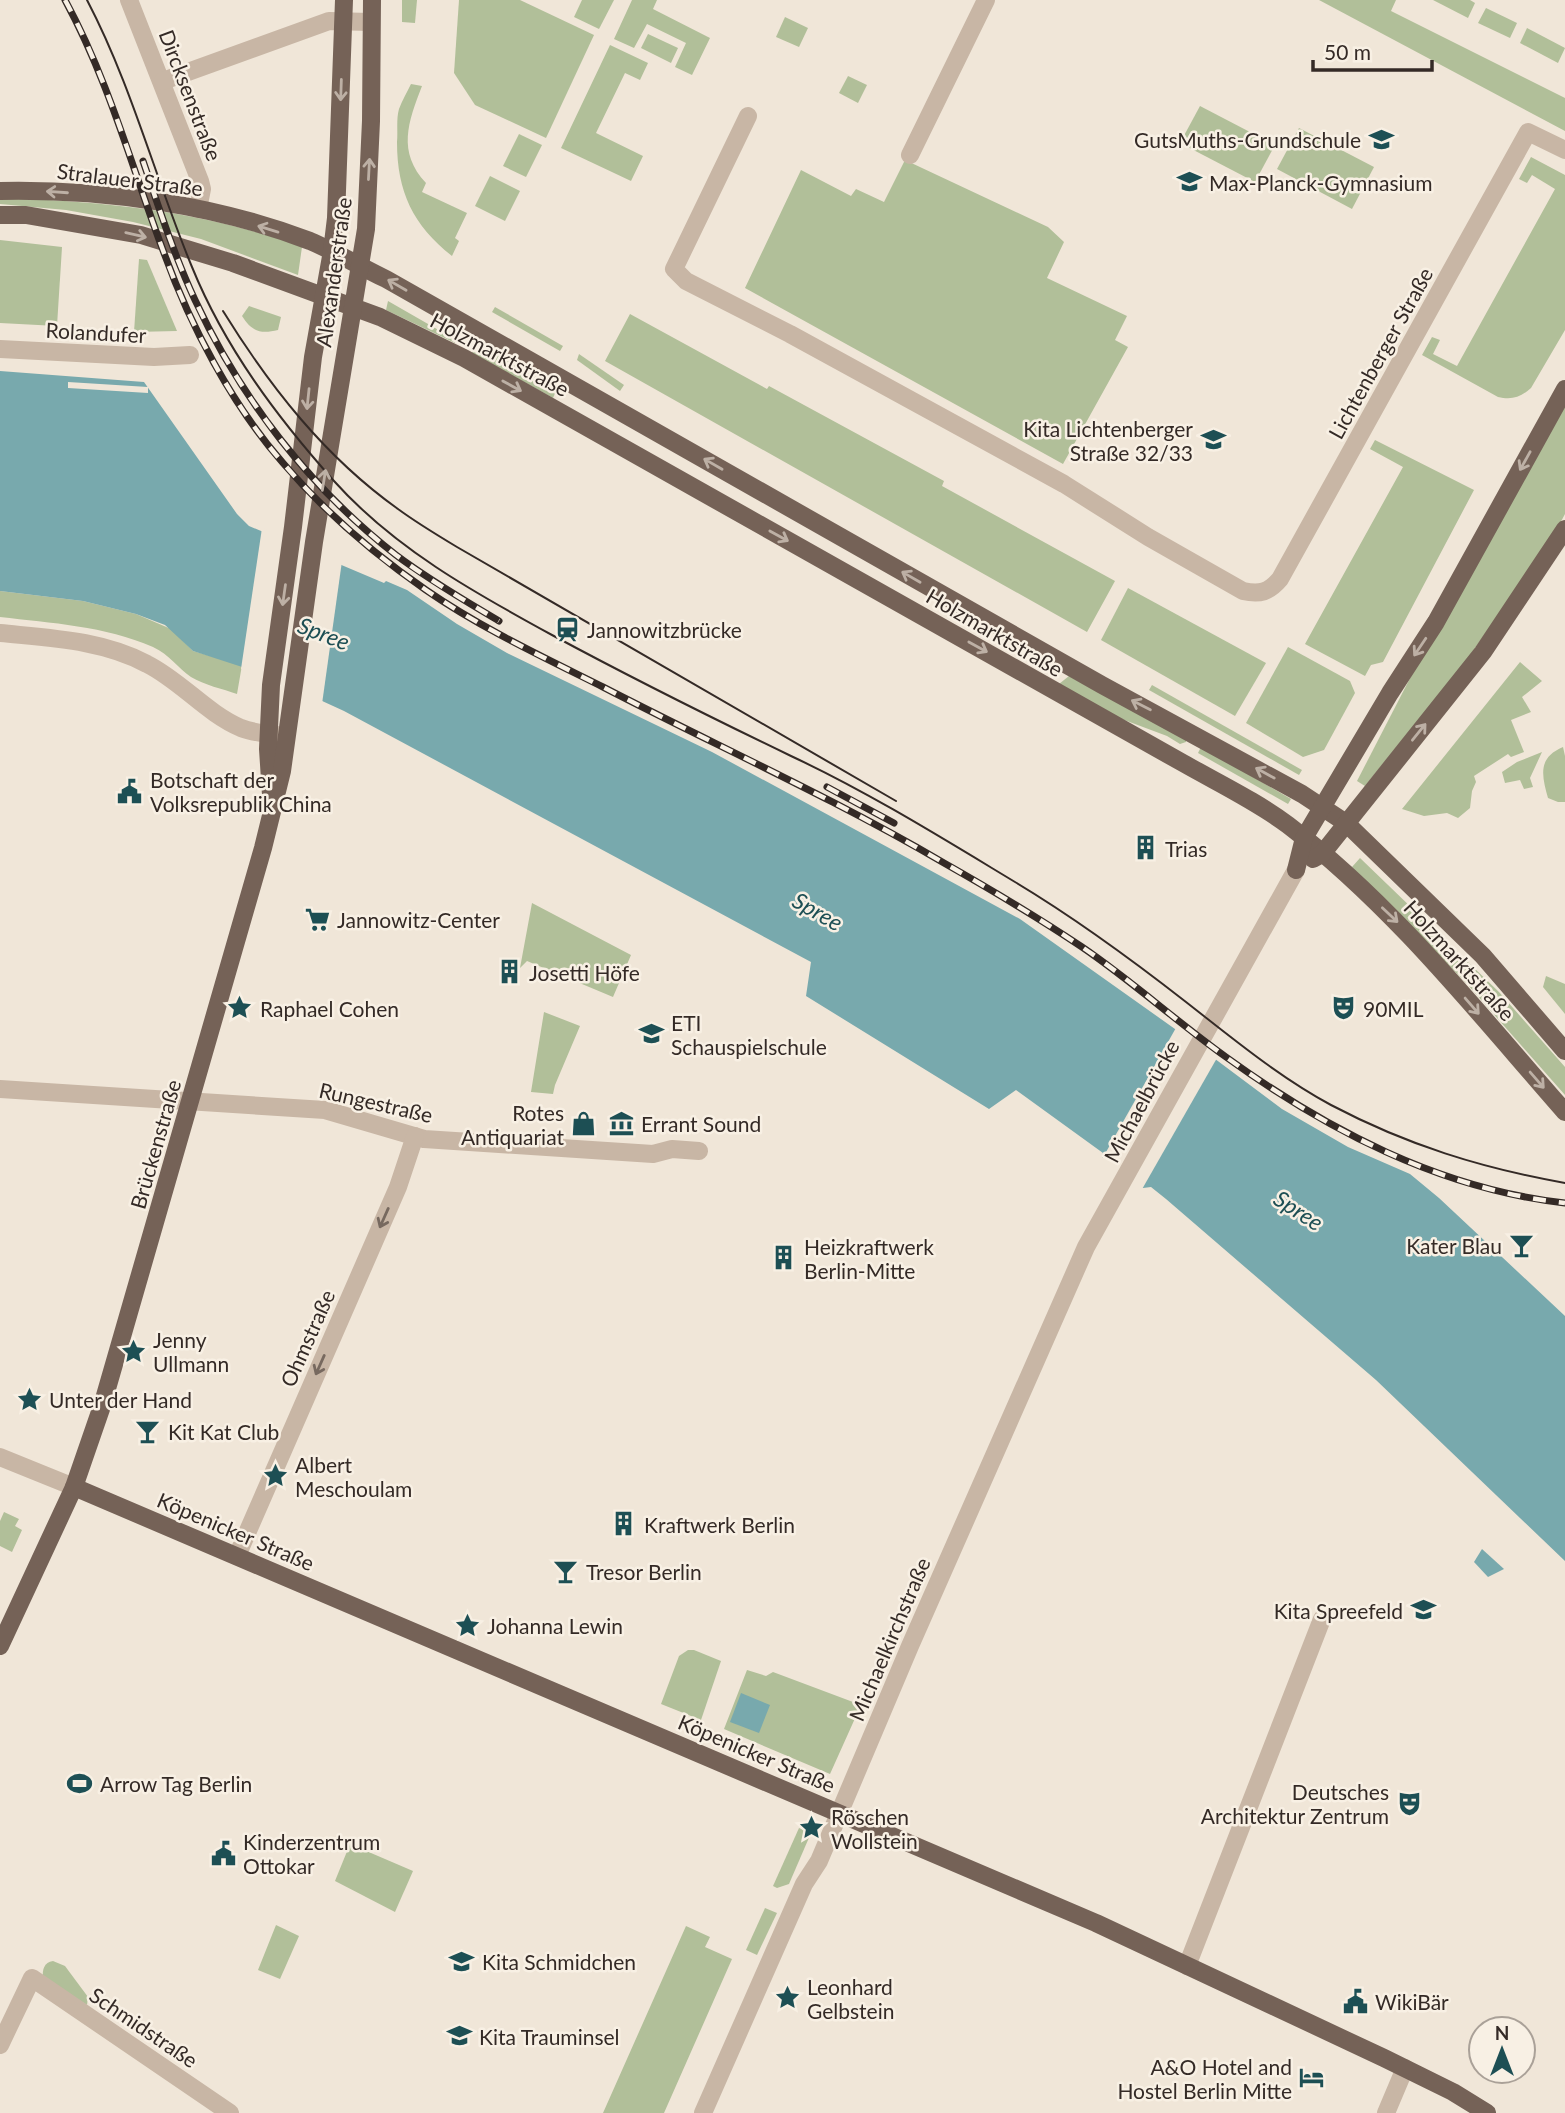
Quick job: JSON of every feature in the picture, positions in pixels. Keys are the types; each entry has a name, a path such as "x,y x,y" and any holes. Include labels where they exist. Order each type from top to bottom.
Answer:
{"main road":[{"name":"Alexanderstraße","path":"269,702 313,357 337,207 344,0"},
{"name":"Alexanderstraße","path":"291,705 313,547 366,223 372,0"},
{"name":"Stralauer Straße","path":"0,191 34,190 99,195 198,209 308,241 332,251"},
{"path":"0,215 37,217 141,235 233,263 324,296"},
{"name":"Holzmarktstraße","path":"332,251 1324,807 1346,823 1483,956 1565,1051"},
{"name":"Holzmarktstraße","path":"324,296 353,306 464,358 1285,823 1402,927 1565,1112"},
{"path":"1296,870 1304,838 1390,693 1436,622 1565,389"},
{"path":"1296,870 1322,854 1483,652 1565,529"},
{"name":"Brückenstraße","path":"269,702 272,812"},
{"name":"Brückenstraße","path":"0,1646 74,1487 102,1406 272,812 291,705"},
{"name":"Köpenicker Straße","path":"74,1487 1054,1905 1405,2068 1487,2113"}],"street":[{"name":"Dircksenstraße","path":"128,0 163,81 200,181 202,188 198,209"},
{"path":"910,155 986,0"},
{"path":"163,81 329,21 371,22"},
{"name":"Lichtenberger Straße","path":"748,116 674,269 686,281 790,334 1064,484 1148,537 1243,591 1255,594 1265,592 1280,579 1528,132 1565,150"},
{"name":"Rolandufer","path":"0,349 154,358 190,355"},
{"path":"0,633 77,642 128,656 163,673 230,722 249,731 287,737"},
{"name":"Michaelbrücke","path":"1121,1185 1200,1038 1296,870"},
{"name":"Rungestraße","path":"0,1089 325,1110 424,1139 653,1154 672,1149 699,1151"},
{"name":"Ohmstraße","path":"237,1556 398,1187 415,1136"},
{"name":"Michaelkirchstraße","path":"703,2113 804,1884 819,1861 910,1646 1082,1257 1121,1185"},
{"name":"Köpenicker Straße","path":"0,1457 74,1487"},
{"path":"1187,1966 1322,1619"},
{"name":"Schmidstraße","path":"0,2045 32,1978 230,2113"},
{"path":"1386,2113 1405,2068"}],"green space":[{"path":"402,0 417,0 415,23 402,22"},
{"path":"459,0 520,0 594,35 546,138 475,105 454,73"},
{"path":"582,0 614,0 599,29 574,17"},
{"path":"632,0 657,0 653,9 710,38 692,75 675,67 686,43 647,24 634,48 614,39"},
{"path":"1319,0 1396,0 1391,11 1565,98 1565,131"},
{"path":"1433,0 1470,0 1475,3 1468,18"},
{"path":"1486,8 1517,23 1510,38 1478,23"},
{"path":"785,17 808,28 799,47 776,37"},
{"path":"1527,28 1565,48 1558,63 1520,43"},
{"path":"648,34 678,48 671,63 641,48"},
{"path":"610,45 648,63 640,80 625,73 596,133 643,156 631,181 561,148"},
{"path":"848,76 867,85 858,103 839,93"},
{"path":"411,84 422,86 409,124 408,148 411,160 426,183 422,192 467,213 455,238 459,241 452,256 417,219 400,177 398,117 400,106"},
{"path":"1200,106 1275,145 1255,182 1180,143"},
{"path":"1299,128 1374,167 1352,209 1277,169"},
{"path":"519,134 542,145 526,177 503,166"},
{"path":"1531,157 1565,175 1565,330 1531,388 1519,396 1503,398 1422,355 1432,337 1440,340 1433,354 1457,366 1555,189 1532,175 1527,183 1519,179"},
{"path":"905,160 1048,227 1064,242 1047,278 1127,316 1115,340 1128,347 1063,464 745,288 801,170 851,196 856,189 884,202"},
{"path":"490,176 520,191 505,221 475,206"},
{"path":"0,198 115,205 191,216 228,225 302,247 298,275 201,239 133,222 66,210 0,204"},
{"path":"0,240 62,247 57,326 0,323"},
{"path":"139,259 147,260 177,331 134,332"},
{"path":"388,301 442,332 457,332 455,343 386,310"},
{"path":"249,306 281,317 278,330 262,332 249,326 242,316"},
{"path":"495,307 563,346 560,351 492,312"},
{"path":"630,314 944,481 942,486 1115,581 1087,632 605,361"},
{"path":"476,343 557,389 553,398 472,353"},
{"path":"579,354 624,385 620,391 577,360"},
{"path":"1565,396 1565,514 1551,540 1466,661 1365,786 1357,781 1422,655"},
{"path":"1375,440 1474,490 1383,662 1371,665 1365,676 1305,644 1403,467 1370,449"},
{"path":"1128,588 1266,663 1235,716 1101,640"},
{"path":"0,591 83,601 136,614 171,629 193,651 242,665 237,694 196,680 159,650 135,640 78,626 0,617"},
{"path":"1288,647 1350,681 1355,693 1324,750 1303,757 1246,723"},
{"path":"1520,662 1542,681 1522,697 1531,712 1511,720 1524,752 1511,757 1508,754 1474,776 1476,782 1470,808 1458,818 1447,813 1424,816 1402,809"},
{"path":"1069,676 1186,742 1180,744 1167,736 1119,718 1059,684"},
{"path":"1152,685 1302,770 1299,775 1149,690"},
{"path":"1201,747 1291,799 1288,804 1198,753"},
{"path":"1563,747 1565,802 1558,802 1548,798 1543,775 1545,762"},
{"path":"1542,752 1530,778 1533,787 1524,789 1520,780 1505,783 1502,772 1517,762"},
{"path":"1360,858 1499,992 1565,1067 1565,1095 1468,985 1356,872 1352,867"},
{"path":"532,903 631,955 613,997 527,961 520,968"},
{"path":"1546,976 1565,984 1565,1014 1543,987"},
{"path":"544,1012 580,1026 553,1094 531,1092"},
{"path":"4,1512 19,1519 15,1526 22,1530 12,1552 0,1546 0,1521"},
{"path":"688,1650 721,1661 701,1720 661,1704 679,1656"},
{"path":"747,1670 766,1676 773,1672 861,1705 830,1774 724,1729"},
{"path":"799,1828 811,1833 789,1884 777,1888 773,1886"},
{"path":"350,1844 413,1871 395,1912 335,1881"},
{"path":"765,1908 777,1913 757,1955 746,1950"},
{"path":"276,1925 299,1936 280,1979 258,1970"},
{"path":"686,1926 710,1937 705,1947 732,1959 664,2113 603,2113"},
{"path":"53,1961 65,1966 88,1997 87,2005 43,1978 44,1967"}],"water":[{"name":"Spree","path":"0,371 144,382 237,514 249,526 384,583 386,581 407,590 457,624 507,653 712,752 1020,919 1282,1109 1348,1147 1410,1174 1565,1316 1565,1561 1376,1380 1151,1187 1143,1188 1102,1157 1103,1153 1016,1090 989,1109 806,996 811,962 344,711 261,673 193,651 165,625 136,614 83,601 0,591"},
{"path":"1482,1549 1504,1569 1488,1577 1474,1562"},
{"path":"741,1693 770,1705 759,1733 730,1722"}],"pier":[{"path":"68,382 148,387 148,393 68,388"},
{"path":"262,528 342,561 322,704 241,669"},
{"path":"1177,1026 1217,1058 1141,1191 1101,1161"}],"tram line":[{"path":"87,0 117,65 192,267 220,326 254,380 292,432 334,481 382,527 436,567 522,619 848,785 1015,882 1124,955 1274,1070 1331,1105 1388,1132 1445,1153 1504,1170 1565,1183"},
{"path":"223,311 260,367 323,444 371,489 398,509 457,547 896,801"}],"railway":[{"path":"65,0 95,62 174,280 214,363 247,416 283,463 333,515 387,562 447,604 490,629 860,816 996,893 1101,960 1264,1084 1345,1132 1429,1170 1474,1185 1565,1203"},
{"path":"143,161 174,249 213,337 256,407 280,440 335,501 396,555 499,621"},
{"path":"827,787 894,823"}],"place":[{"name":"GutsMuths-Grundschule","path":"1381,139"},
{"name":"Max-Planck-Gymnasium","path":"1189,182"},
{"name":"Kita Lichtenberger Straße 32/33","path":"1213,440"},
{"name":"Jannowitzbrücke","path":"567,629"},
{"name":"Botschaft der Volksrepublik China","path":"130,791"},
{"name":"Trias","path":"1145,848"},
{"name":"Jannowitz-Center","path":"317,919"},
{"name":"Josetti Höfe","path":"509,972"},
{"name":"Raphael Cohen","path":"240,1008"},
{"name":"90MIL","path":"1343,1008"},
{"name":"ETI Schauspielschule","path":"651,1034"},
{"name":"Errant Sound","path":"621,1123"},
{"name":"Rotes Antiquariat","path":"584,1124"},
{"name":"Kater Blau","path":"1522,1245"},
{"name":"Heizkraftwerk Berlin-Mitte","path":"784,1258"},
{"name":"Jenny Ullmann","path":"133,1351"},
{"name":"Unter der Hand","path":"29,1399"},
{"name":"Kit Kat Club","path":"148,1431"},
{"name":"Albert Meschoulam","path":"275,1476"},
{"name":"Kraftwerk Berlin","path":"624,1524"},
{"name":"Tresor Berlin","path":"566,1571"},
{"name":"Kita Spreefeld","path":"1423,1610"},
{"name":"Johanna Lewin","path":"467,1625"},
{"name":"Arrow Tag Berlin","path":"80,1783"},
{"name":"Deutsches Architektur Zentrum","path":"1409,1803"},
{"name":"Röschen Wollstein","path":"811,1828"},
{"name":"Kinderzentrum Ottokar","path":"223,1853"},
{"name":"Kita Schmidchen","path":"462,1961"},
{"name":"Leonhard Gelbstein","path":"787,1998"},
{"name":"WikiBär","path":"1355,2001"},
{"name":"Kita Trauminsel","path":"459,2036"},
{"name":"A&O Hotel and Hostel Berlin Mitte","path":"1312,2078"}]}
